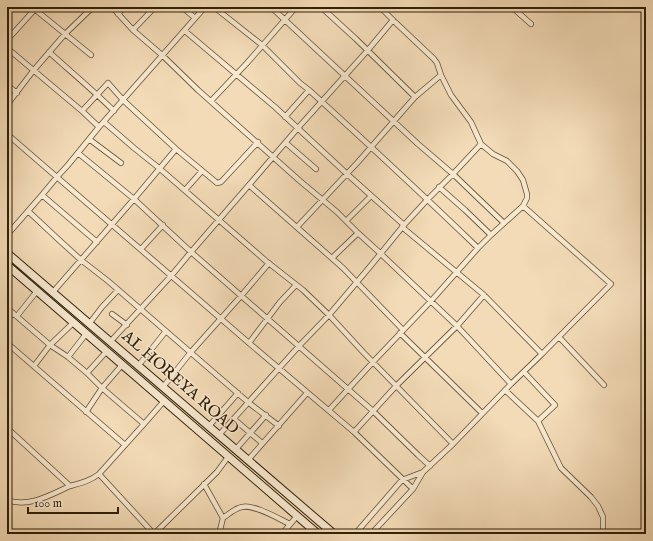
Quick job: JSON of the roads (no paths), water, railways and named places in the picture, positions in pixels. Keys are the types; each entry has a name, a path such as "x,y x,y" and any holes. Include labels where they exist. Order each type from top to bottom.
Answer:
{"main road":[{"name":"AL HOREYA ROAD","path":"7,253 334,534"},
{"name":"AL HOREYA ROAD","path":"7,265 318,534"}],"street":[{"path":"112,7 133,30 323,200 431,301 457,326 511,384"},
{"path":"118,14 124,7"},
{"path":"133,30 155,7"},
{"path":"182,7 195,18"},
{"path":"7,235 99,127 205,7"},
{"path":"214,7 262,45 300,83 394,168 478,248"},
{"path":"271,7 418,144 453,174 504,223"},
{"path":"211,101 296,7"},
{"path":"321,7 368,50 415,97"},
{"path":"329,410 431,301 490,235 526,202 527,194 522,180 517,172 506,161 493,154 481,144 471,122 451,95 437,63 380,7"},
{"path":"512,7 531,24"},
{"path":"7,40 34,8 91,54"},
{"path":"7,105 49,52 90,8"},
{"path":"110,342 171,276 321,101 368,50 393,20"},
{"path":"185,30 285,117 403,226 484,295 542,354"},
{"path":"7,48 99,127"},
{"path":"49,52 114,110"},
{"path":"297,227 347,174 415,97 441,75"},
{"path":"82,111 108,83 123,100 176,149 215,182 220,182 258,142"},
{"path":"7,85 17,93"},
{"path":"285,117 309,90"},
{"path":"104,122 296,285 329,315 453,444"},
{"path":"7,134 329,410 413,489"},
{"path":"90,139 121,163"},
{"path":"286,143 316,168"},
{"path":"219,435 298,346 329,315 403,226 481,144"},
{"path":"53,292 176,149"},
{"path":"78,153 134,199 191,252 373,411 430,466"},
{"path":"184,190 202,171"},
{"path":"249,185 357,282 425,357 482,414"},
{"path":"439,187 490,235"},
{"path":"42,195 96,242"},
{"path":"346,221 371,196"},
{"path":"371,534 413,489 423,472 453,444 611,284 523,206"},
{"path":"28,210 81,260 141,309 249,403 279,426"},
{"path":"141,249 163,225"},
{"path":"332,258 358,233"},
{"path":"163,387 220,318 269,263"},
{"path":"249,343 280,302 296,285"},
{"path":"89,324 118,290"},
{"path":"17,316 37,291"},
{"path":"354,432 396,386 457,326 484,295"},
{"path":"7,308 50,345 68,357 144,424"},
{"path":"7,320 13,313"},
{"path":"112,314 127,325"},
{"path":"34,366 50,345 73,323"},
{"path":"138,366 166,331"},
{"path":"68,357 86,334"},
{"path":"559,337 604,385"},
{"path":"7,343 125,445"},
{"path":"86,373 106,352"},
{"path":"86,412 102,388 122,365"},
{"path":"524,372 555,405 538,421"},
{"path":"505,390 538,421 561,468 591,497 598,506 602,517 602,534"},
{"path":"209,426 238,393"},
{"path":"248,460 308,393"},
{"path":"7,500 20,503 31,502 70,486 92,479 99,474 164,401"},
{"path":"236,449 266,415"},
{"path":"234,418 262,443"},
{"path":"7,428 70,486"},
{"path":"99,474 154,534 217,472 228,457"},
{"path":"355,534 402,480 423,472"},
{"path":"204,484 223,518"},
{"path":"218,534 223,518 241,507 249,506 258,509 290,524"},
{"path":"282,534 297,516"}]}
